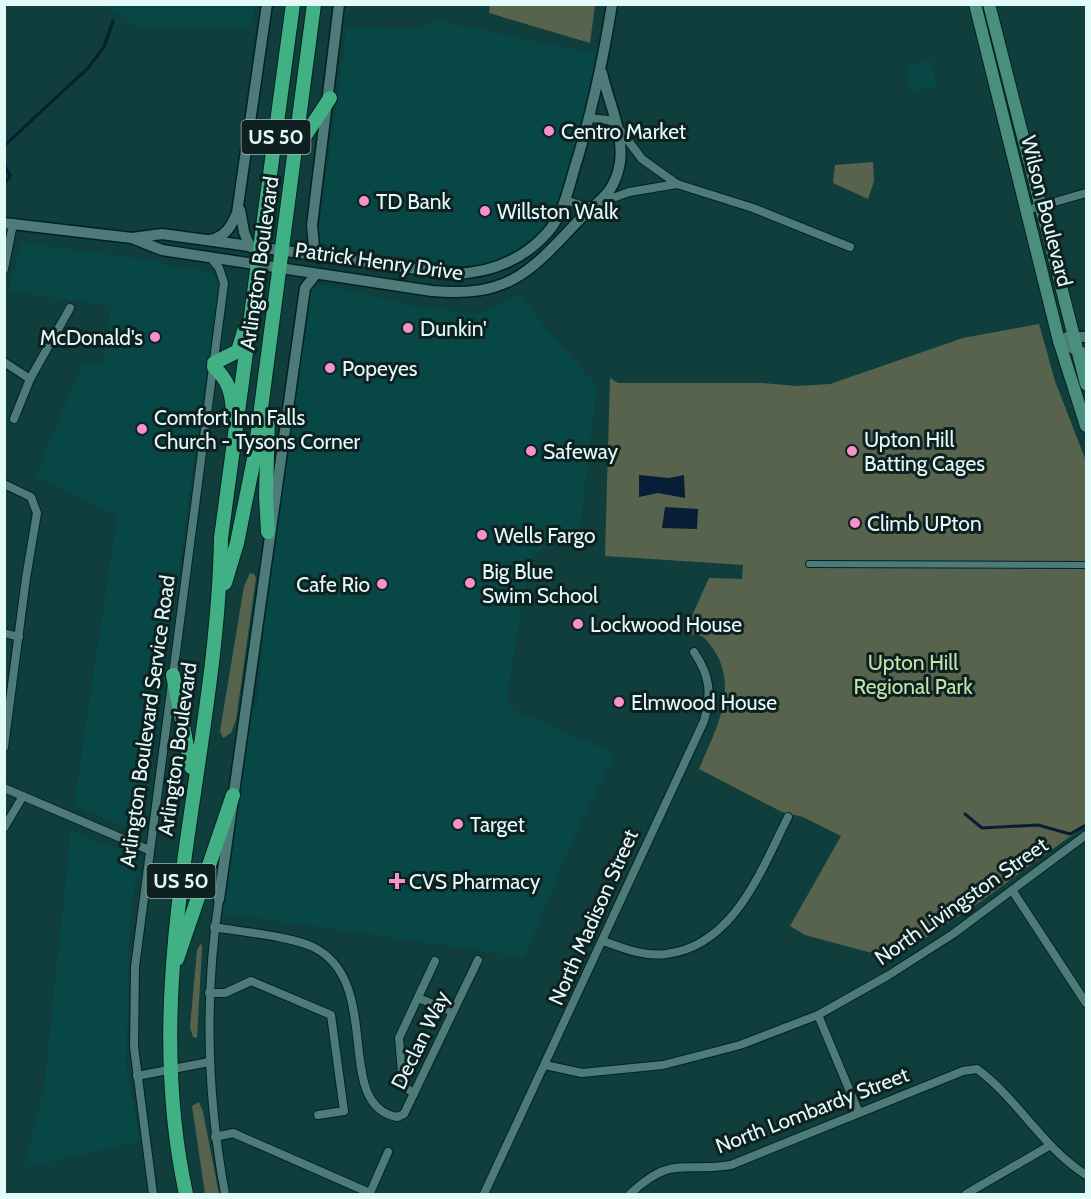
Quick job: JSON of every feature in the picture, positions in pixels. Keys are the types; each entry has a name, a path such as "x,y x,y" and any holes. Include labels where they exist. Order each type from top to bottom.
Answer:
{"highway":[{"name":"Arlington Boulevard","path":"186,1194 170,1070 171,978 194,784 220,597 221,538 260,264 256,248 293,4"},
{"name":"Arlington Boulevard","path":"220,597 237,543 255,454 264,375 297,150 314,4"},
{"path":"297,150 330,98"},
{"path":"234,446 230,387 225,377 214,365 237,351 255,298"},
{"path":"264,375 268,415 266,496 268,532"},
{"path":"173,675 194,784"},
{"path":"171,978 232,795"}],"main road":[{"name":"Wilson Boulevard","path":"975,4 1059,341 1086,426"},
{"name":"Wilson Boulevard","path":"989,4 1072,335 1082,352 1086,384"}],"street":[{"path":"206,241 218,238 233,223 240,191 267,4"},
{"path":"320,258 314,247 312,225 330,98 339,4"},
{"path":"601,69 612,4"},
{"name":"Patrick Henry Drive","path":"9,224 132,238 162,234 320,258 453,274 479,273 505,264 529,250 549,232 565,200 601,69"},
{"name":"Patrick Henry Drive","path":"132,238 162,250 453,293 484,290 511,281 532,269 610,191 620,161 617,126 601,69"},
{"path":"589,118 608,120 617,126"},
{"name":"Patrick Henry Drive","path":"617,126 642,159 677,184 753,208 850,247"},
{"name":"Patrick Henry Drive","path":"598,204 629,192 677,184"},
{"path":"240,191 240,215 256,248"},
{"path":"1027,210 1086,193"},
{"path":"565,200 584,207 598,204"},
{"path":"4,269 9,224"},
{"name":"Arlington Boulevard Service Road","path":"153,1194 137,1076 133,1026 135,968 224,283 219,268 210,258"},
{"path":"225,1194 215,1137 209,1062 209,993 214,927 231,826 232,795 268,532 305,288 316,274"},
{"path":"14,419 30,379 70,308"},
{"path":"1059,341 1072,335 1086,337"},
{"path":"1059,341 1082,352"},
{"path":"4,362 30,379"},
{"path":"4,484 31,497 37,509 4,747"},
{"path":"809,564 1086,565"},
{"path":"4,633 19,638"},
{"name":"North Madison Street","path":"484,1194 704,721 710,700 709,679 694,651"},
{"path":"4,788 149,850"},
{"path":"4,828 23,796"},
{"path":"603,941 626,949 665,954 704,941 724,926 756,880 788,817"},
{"name":"North Livingston Street","path":"545,1065 582,1073 663,1065 740,1045 818,1015 934,947 1086,835"},
{"path":"1012,890 1086,1003"},
{"name":"Declan Way","path":"214,927 313,947 338,966 352,993 364,1083 372,1101 382,1111 397,1117 404,1114 478,960"},
{"path":"414,1094 403,1085 398,1043 435,961"},
{"path":"209,993 225,993 251,981 330,1015 344,1111 318,1116"},
{"path":"418,998 453,1012"},
{"path":"818,1015 859,1113"},
{"path":"137,1076 209,1062"},
{"name":"North Lombardy Street","path":"630,1194 663,1169 682,1165 714,1168 731,1165 963,1071 977,1069 992,1082 1049,1146"},
{"path":"215,1137 233,1133 370,1193 388,1152"},
{"path":"966,1194 1049,1146 1086,1175"}],"shaded area":[{"path":"105,5 255,5 252,27 137,26"},
{"path":"435,20 597,54 587,103 558,202 542,229 521,246 482,265 437,266 414,259 317,244 347,28 419,29"},
{"path":"932,61 936,87 910,91 906,65"},
{"path":"22,243 158,261 169,267 212,272 219,282 143,828 136,832 74,805 117,516 36,475 83,363 103,365 111,306 8,291"},
{"path":"312,285 325,285 415,306 477,315 521,293 539,320 597,386 581,520 577,529 548,541 529,564 507,699 513,709 615,754 581,821 524,957 223,913 252,709 257,703 271,565 306,312"},
{"path":"71,830 138,859 129,932 126,1064 140,1141 24,1168 44,1088"}],"green space":[{"path":"490,5 595,5 590,43 489,13"},
{"path":"873,162 874,181 868,199 833,183 835,165"},
{"name":"Upton Hill Regional Park","path":"1039,324 1055,381 1086,461 1086,825 980,902 894,959 805,935 790,926 841,836 803,817 782,812 699,769 723,707 724,676 720,661 704,638 695,634 688,635 686,629 709,578 742,579 743,565 605,556 610,378 618,383 761,383 797,386 830,384 963,338"},
{"path":"250,573 256,578 236,720 231,733 223,738 220,731 244,586"},
{"path":"201,943 197,1038 193,1037 190,1027 197,950"},
{"path":"199,1102 219,1194 205,1194 192,1106"}],"water":[{"path":"639,475 669,478 684,475 685,498 658,493 639,497"},
{"path":"665,507 698,509 697,529 662,528"}],"waterway":[{"path":"4,146 88,68 104,47 113,21"},
{"path":"4,164 10,176 4,184"},
{"path":"965,814 982,828 1038,825 1070,834 1086,825"}],"place":[{"name":"Centro Market","path":"549,131"},
{"name":"TD Bank","path":"364,201"},
{"name":"Willston Walk","path":"485,211"},
{"name":"Dunkin'","path":"408,328"},
{"name":"McDonald's","path":"155,337"},
{"name":"Popeyes","path":"330,368"},
{"name":"Comfort Inn Falls Church - Tysons Corner","path":"142,429"},
{"name":"Safeway","path":"531,451"},
{"name":"Upton Hill Batting Cages","path":"852,451"},
{"name":"Climb UPton","path":"855,523"},
{"name":"Wells Fargo","path":"482,535"},
{"name":"Big Blue Swim School","path":"470,583"},
{"name":"Cafe Rio","path":"382,584"},
{"name":"Lockwood House","path":"578,624"},
{"name":"Elmwood House","path":"619,702"},
{"name":"Target","path":"458,824"},
{"name":"CVS Pharmacy","path":"397,881"}]}
